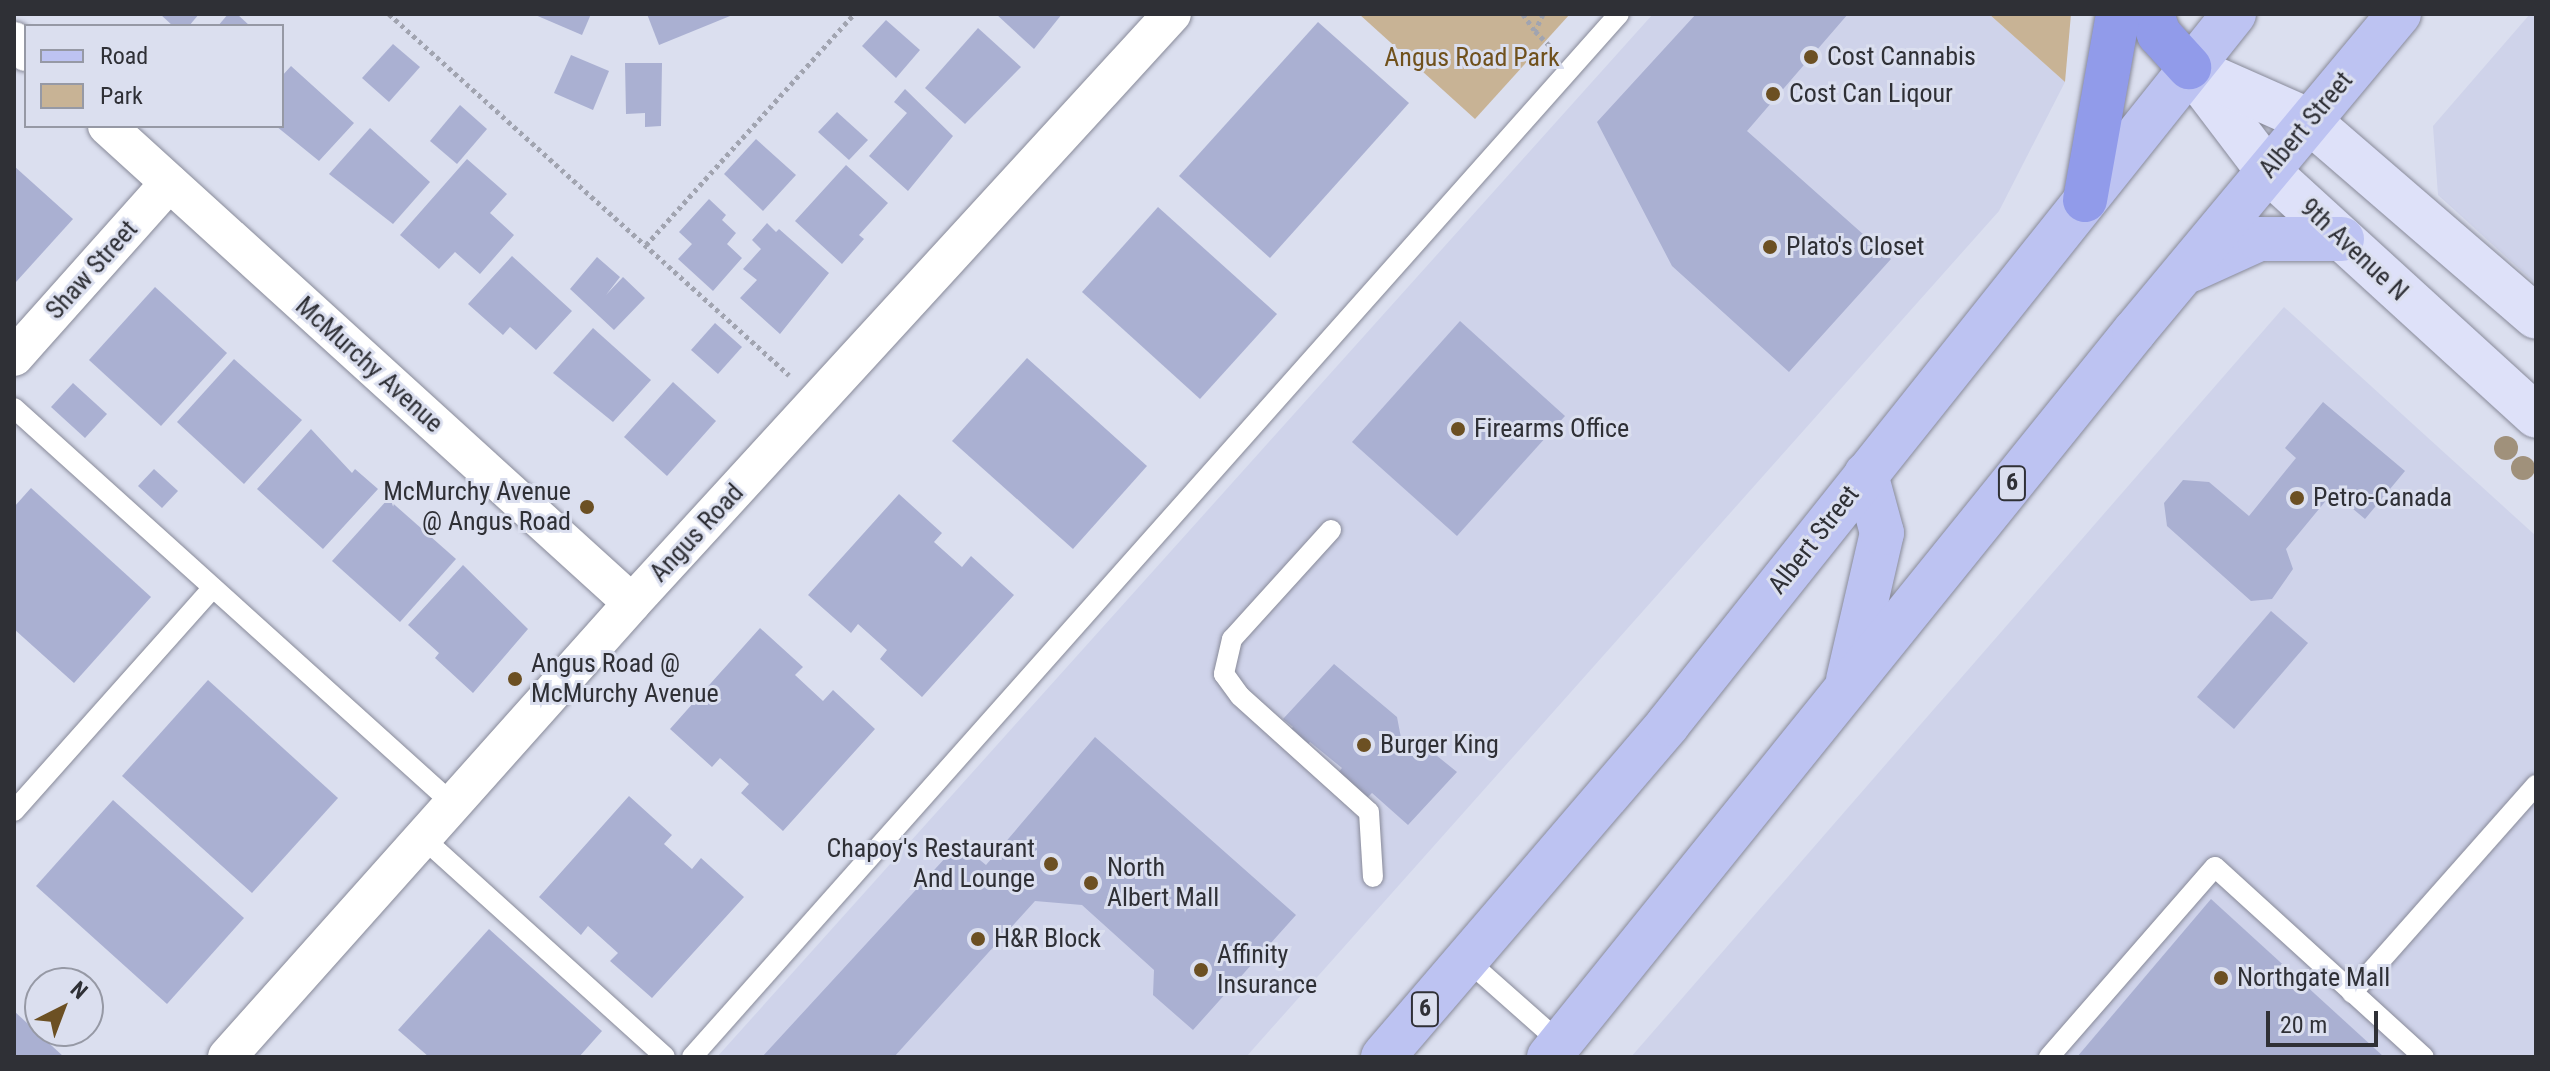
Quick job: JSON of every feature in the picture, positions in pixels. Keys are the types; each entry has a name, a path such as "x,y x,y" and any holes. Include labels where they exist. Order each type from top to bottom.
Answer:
{"highway":[{"path":"2085,200 2118,14"},
{"path":"2152,14 2159,34 2189,67"}],"main road":[{"name":"Albert Street","path":"1383,1057 1678,713 2234,14"},
{"name":"Albert Street","path":"1561,1052 1844,694 2182,275 2399,14"},
{"path":"2189,67 2308,120 2536,317"},
{"name":"9th Avenue N","path":"2189,67 2268,171 2536,416"},
{"path":"2182,275 2259,239 2342,239"},
{"path":"1844,694 1882,533 1866,474"}],"street":[{"name":"Angus Road","path":"227,1057 632,603 1172,14"},
{"name":"McMurchy Avenue","path":"109,128 632,603"},
{"name":"Shaw Street","path":"14,357 169,183"}],"lane":[{"path":"692,1057 1619,14"},
{"path":"14,408 453,804"},
{"path":"1331,530 1232,639 1224,674 1240,696 1369,812 1373,877"},
{"path":"14,811 213,588"},
{"path":"2352,993 2536,785"},
{"path":"423,838 665,1057"},
{"path":"2049,1057 2215,867 2424,1057"},
{"path":"1468,961 1561,1052"}],"path":[{"path":"389,14 818,401"},
{"path":"646,245 854,14"},
{"path":"1523,14 1535,31 1572,66"},
{"path":"1535,31 1543,14"}],"shaded area":[{"path":"1653,14 1989,14 2065,82 1999,211 1246,1057 717,1057"},
{"path":"2530,14 2536,14 2536,284 2438,195 2433,126"},
{"path":"2284,307 2536,536 2536,1057 1631,1057"}],"green space":[{"name":"Angus Road Park","path":"1359,14 1570,14 1475,119"},
{"path":"1989,14 2071,14 2065,82"}],"building":[{"path":"160,14 199,14 191,24 171,24"},
{"path":"228,14 237,14 248,24 220,24"},
{"path":"533,14 591,14 582,35"},
{"path":"647,14 735,14 659,45"},
{"path":"996,14 1062,14 1034,49"},
{"path":"1696,14 1848,14 1747,131 1891,259 1789,372 1672,266 1597,122"},
{"path":"886,20 920,50 896,78 862,46"},
{"path":"1318,22 1409,103 1270,258 1179,176"},
{"path":"978,28 1021,67 965,124 925,88"},
{"path":"393,44 420,67 389,102 362,78"},
{"path":"571,55 609,71 593,110 554,93"},
{"path":"625,63 662,63 661,126 645,127 645,113 626,114"},
{"path":"291,66 354,123 319,161 278,128 284,128 284,74"},
{"path":"905,89 953,136 908,191 869,156 907,113 894,102"},
{"path":"460,105 487,129 457,164 430,141"},
{"path":"837,112 868,140 849,160 818,132"},
{"path":"370,128 430,182 393,224 329,174"},
{"path":"756,139 796,175 763,211 724,174"},
{"path":"467,159 507,194 490,213 514,235 480,274 455,252 439,269 400,235"},
{"path":"846,165 888,203 859,235 864,239 842,264 795,221"},
{"path":"14,166 73,219 16,282 14,280"},
{"path":"709,199 726,215 722,220 736,233 727,244 742,258 713,291 678,259 692,244 679,232"},
{"path":"1158,207 1277,314 1200,399 1082,292"},
{"path":"767,223 776,232 779,229 829,273 780,334 740,298 757,280 743,269 761,249 752,240"},
{"path":"512,256 572,311 536,350 510,327 503,335 468,304"},
{"path":"597,257 620,277 606,295 623,277 645,298 614,330 570,289"},
{"path":"155,287 227,353 161,426 89,360"},
{"name":"Firearms Office","path":"1460,321 1565,416 1457,536 1352,442"},
{"path":"715,323 742,347 718,374 691,350"},
{"path":"593,328 651,380 613,422 553,373"},
{"path":"1027,358 1147,466 1073,549 952,441"},
{"path":"234,359 302,420 244,484 177,422"},
{"path":"673,382 716,421 667,476 624,437"},
{"path":"73,383 107,414 85,438 51,407"},
{"name":"Petro-Canada","path":"2323,402 2405,471 2365,519 2333,492 2286,549 2293,569 2272,599 2251,601 2167,526 2164,503 2183,480 2209,482 2249,516 2296,458 2285,448"},
{"path":"311,429 352,473 355,469 378,489 323,549 257,489"},
{"path":"154,469 178,491 162,508 138,486"},
{"path":"31,488 151,597 74,683 14,629 14,507"},
{"path":"899,494 942,533 934,542 962,567 971,556 1014,595 922,697 880,659 887,650 858,624 851,633 808,595"},
{"path":"388,499 456,559 400,622 332,561"},
{"path":"463,565 528,629 473,693 435,658 439,653 408,625"},
{"path":"2271,611 2308,643 2234,729 2197,697"},
{"path":"760,628 803,667 795,675 823,701 833,690 875,729 783,831 741,793 749,784 720,758 712,767 670,729"},
{"name":"Burger King","path":"1334,664 1397,717 1402,743 1426,747 1457,772 1408,825 1372,793 1364,801 1336,775 1342,768 1310,742 1303,749 1286,733 1293,727 1283,719"},
{"path":"208,680 338,798 252,893 122,776"},
{"name":"North Albert Mall","path":"1095,737 1296,915 1193,1030 1153,995 1154,970 1082,905 1035,901 894,1057 762,1057 959,843 986,865"},
{"path":"629,796 672,835 664,844 692,869 701,858 744,897 652,998 610,961 618,953 588,926 581,935 539,897"},
{"path":"113,800 244,918 167,1004 36,886"},
{"name":"Northgate Mall","path":"2211,899 2384,1057 2077,1057"},
{"path":"489,929 602,1031 579,1057 429,1057 398,1030"},
{"path":"14,1011 24,1020 24,1047 53,1047 64,1057 14,1057"}],"place":[{"name":"Cost Cannabis","path":"1811,57"},
{"name":"Cost Can Liqour","path":"1773,94"},
{"name":"Plato's Closet","path":"1770,247"},
{"name":"Firearms Office","path":"1458,429"},
{"name":"Petro-Canada","path":"2297,498"},
{"name":"McMurchy Avenue @ Angus Road","path":"587,507"},
{"name":"Angus Road @ McMurchy Avenue","path":"515,679"},
{"name":"Burger King","path":"1364,745"},
{"name":"Chapoy's Restaurant And Lounge","path":"1051,864"},
{"name":"North Albert Mall","path":"1091,883"},
{"name":"H&R Block","path":"978,939"},
{"name":"Affinity Insurance","path":"1201,970"},
{"name":"Northgate Mall","path":"2221,978"}]}
